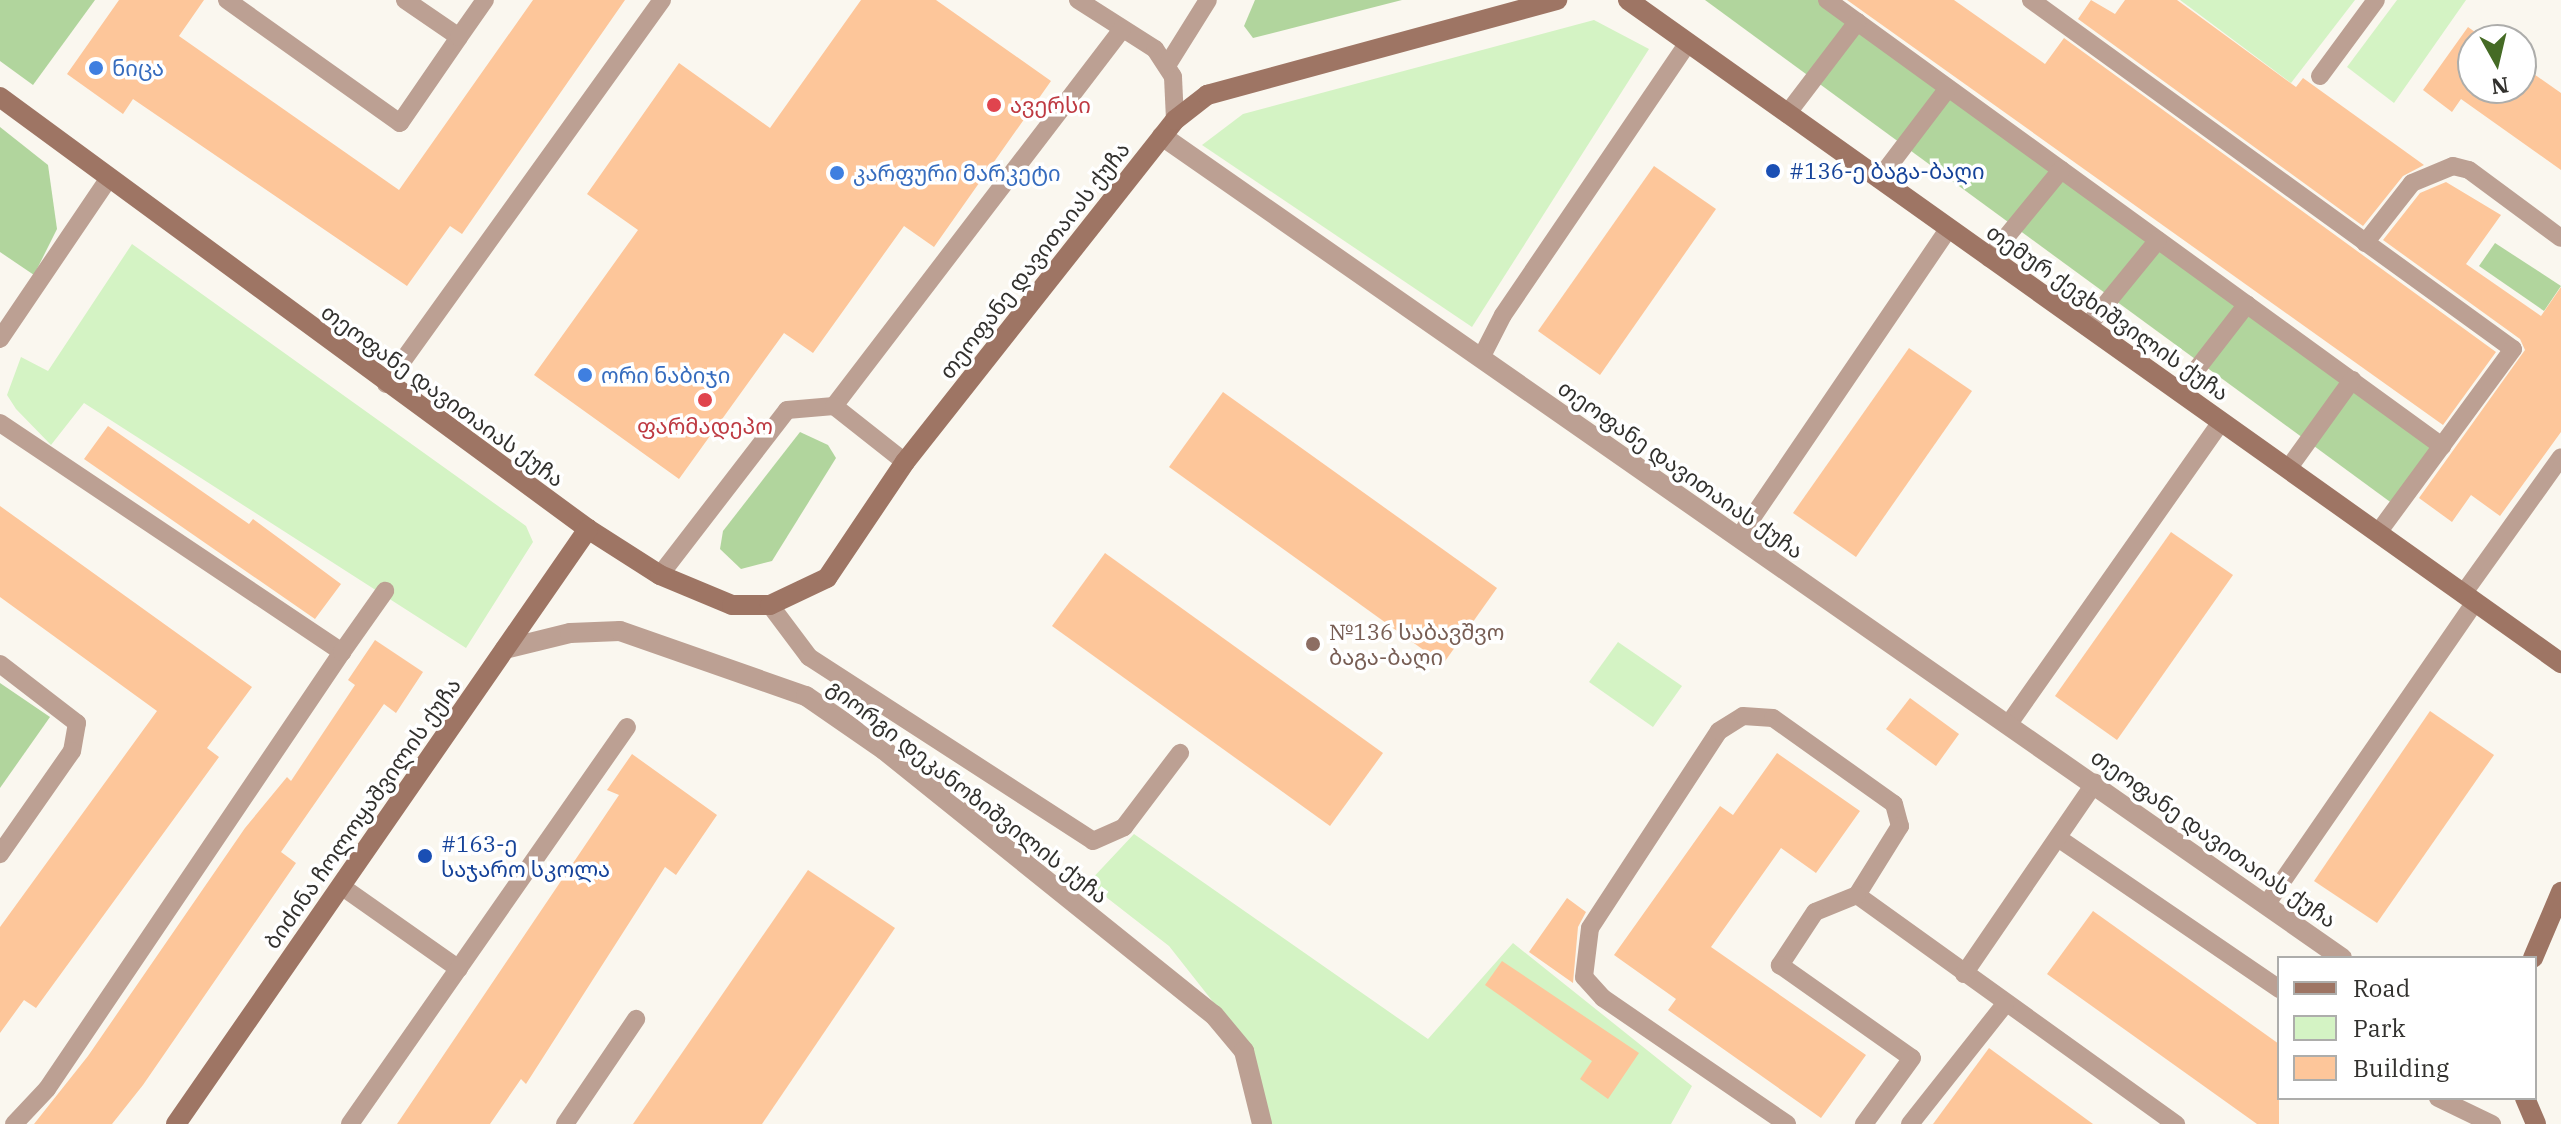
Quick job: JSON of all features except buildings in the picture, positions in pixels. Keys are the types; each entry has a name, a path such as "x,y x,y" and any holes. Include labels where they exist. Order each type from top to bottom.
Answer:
{"main road":[{"path":"1169,128 1207,95 1557,0"},
{"name":"თემურ ქევხიშვილის ქუჩა","path":"1628,0 2561,663"},
{"name":"თეოფანე დავითაიას ქუჩა","path":"0,97 386,384 588,529 660,575 732,605 770,605 827,578 905,462 1169,128"},
{"name":"ბიძინა ჩოლოყაშვილის ქუჩა","path":"176,1124 588,529"},
{"path":"2534,956 2561,892"},
{"path":"2526,1100 2536,1124"}],"street":[{"name":"თეოფანე დავითაიას ქუჩა","path":"1169,128 1481,358 2339,956"},
{"name":"გიორგი დეკანოზიშვილის ქუჩა","path":"505,649 570,633 620,631 806,696 884,750 1214,1015 1244,1051 1262,1124"}],"lane":[{"path":"227,0 400,123 485,0"},
{"path":"405,0 459,37"},
{"path":"386,384 662,0"},
{"path":"1078,0 1168,64"},
{"path":"1169,128 1168,64 1208,0"},
{"path":"1827,0 2442,446"},
{"path":"2031,0 2513,349 2378,533"},
{"path":"2320,76 2376,0"},
{"path":"1787,114 1857,22"},
{"path":"834,406 1122,29"},
{"path":"1481,358 1503,315 1688,43"},
{"path":"1879,179 1948,88"},
{"path":"2365,243 2412,183 2453,166 2469,170 2561,238"},
{"path":"1989,258 2061,170"},
{"path":"0,339 109,178"},
{"path":"1739,537 1949,228"},
{"path":"2087,327 2158,240"},
{"path":"2179,392 2247,304"},
{"path":"2288,469 2352,380"},
{"path":"660,575 787,410 834,406 905,462"},
{"path":"2008,725 2221,422"},
{"path":"0,423 342,652"},
{"path":"2266,905 2561,457"},
{"path":"14,1124 47,1089 385,591"},
{"path":"770,605 809,657 1093,841 1124,827 1180,753"},
{"path":"0,664 77,723 72,751 0,854"},
{"path":"1787,1124 1603,998 1584,977 1590,928 1719,731 1743,716 1773,718 1894,804 1900,826 1857,895 1815,912 1780,965 1912,1058 1864,1124"},
{"path":"350,1124 627,727"},
{"path":"1964,974 2095,783"},
{"path":"2058,838 2277,988"},
{"path":"341,886 459,969"},
{"path":"1857,895 2176,1124"},
{"path":"1910,1124 2005,1004"},
{"path":"565,1124 636,1019"},
{"path":"2442,1100 2492,1124"}],"green space":[{"path":"0,0 95,0 33,85 0,61"},
{"path":"1255,0 1402,0 1253,38 1244,26"},
{"path":"1705,0 1818,0 2433,448 2393,504"},
{"path":"2180,0 2355,0 2291,83"},
{"path":"2397,0 2466,0 2394,103 2347,67"},
{"path":"1594,20 1649,49 1472,327 1202,145 1243,114"},
{"path":"0,127 48,165 57,229 34,275 0,252"},
{"path":"2495,243 2561,286 2544,311 2479,266"},
{"path":"132,244 526,526 533,542 466,648 84,403 51,445 16,409 7,395 21,357 48,371"},
{"path":"800,432 828,445 836,458 772,561 741,569 720,549 723,531"},
{"path":"1618,642 1682,686 1653,727 1589,682"},
{"path":"0,683 50,717 0,788"},
{"path":"1134,834 1428,1039 1513,943 1692,1086 1671,1124 1270,1124 1251,1050 1169,946 1088,883"}],"place":[{"name":"ნიცა","path":"96,68"},
{"name":"ავერსი","path":"994,105"},
{"name":"#136-ე ბაგა-ბაღი","path":"1773,171"},
{"name":"კარფური მარკეტი","path":"837,173"},
{"name":"ორი ნაბიჯი","path":"585,375"},
{"name":"ფარმადეპო","path":"705,400"},
{"name":"№136 საბავშვო ბაგა-ბაღი","path":"1313,644"},
{"name":"#163-ე საჯარო სკოლა","path":"425,856"}]}
